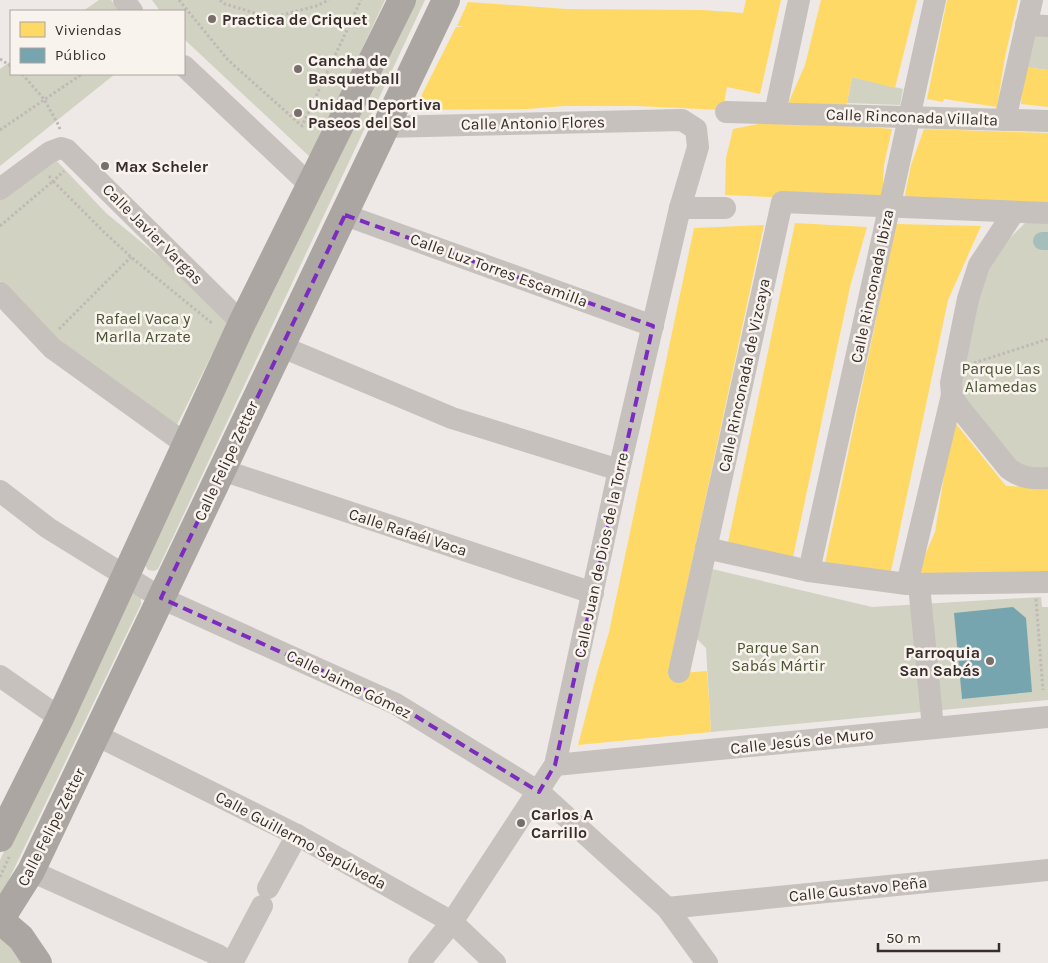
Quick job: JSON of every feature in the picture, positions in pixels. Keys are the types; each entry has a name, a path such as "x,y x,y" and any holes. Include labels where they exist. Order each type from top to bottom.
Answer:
{"main road":[{"path":"0,838 60,718 187,445 230,326 310,185 402,0"},
{"name":"Calle Felipe Zetter","path":"0,920 31,871 446,0"},
{"path":"0,920 21,938 38,963"}],"street":[{"path":"775,113 799,0"},
{"name":"Calle Rinconada Ibiza","path":"809,572 935,0"},
{"path":"1005,120 1037,26 1032,0"},
{"path":"185,67 310,185"},
{"name":"Calle Rinconada Villalta","path":"726,112 1048,121"},
{"name":"Calle Antonio Flores","path":"385,127 682,120"},
{"name":"Calle Juan de Dios de la Torre","path":"419,963 452,922 556,765 619,470 680,208 698,146 696,129 682,120"},
{"path":"0,189 50,152 61,148"},
{"name":"Calle Javier Vargas","path":"61,148 72,154 230,326"},
{"name":"Calle Rinconada de Vizcaya","path":"679,672 782,202 889,208"},
{"path":"680,208 725,208"},
{"path":"889,208 1048,213"},
{"path":"933,728 913,585 952,395 951,384 968,299 979,265 1014,212"},
{"name":"Calle Luz Torres Escamilla","path":"345,214 653,326"},
{"path":"0,293 52,348 187,445"},
{"path":"280,346 452,418 619,470"},
{"path":"952,395 958,406 1009,469 1018,475 1028,478 1048,478"},
{"name":"Calle Rafaél Vaca","path":"222,470 593,593"},
{"name":"Calle Jaime Gómez","path":"0,491 48,528 161,598 396,704 539,792 667,908 707,963"},
{"path":"706,548 809,572 913,585 1042,588"},
{"path":"0,676 60,718"},
{"name":"Calle Jesús de Muro","path":"556,765 1048,717"},
{"name":"Calle Guillermo Sepúlveda","path":"96,735 297,835 452,922 495,963"},
{"path":"31,871 218,955 231,963 297,835"},
{"name":"Calle Gustavo Peña","path":"667,908 1048,870"}],"path":[{"path":"179,0 228,60 302,126 361,0"},
{"path":"220,0 225,4 271,18 316,6 329,0"},
{"path":"23,75 44,99 59,126 61,148"},
{"path":"0,130 80,75"},
{"path":"0,226 53,181 105,234 131,257 230,326"},
{"path":"53,327 57,331 131,257"},
{"path":"970,364 1048,339"},
{"path":"1042,588 1043,690"}],"highlighted area":[{"path":"345,215 653,326 555,765 539,792 396,704 161,598"}],"green space":[{"path":"99,0 111,0 118,10 84,10"},
{"name":"Unidad Deportiva Paseos del Sol","path":"152,0 385,0 311,158 185,40 185,10 159,10"},
{"path":"409,0 425,0 158,569 154,571 148,570 143,562"},
{"path":"1034,32 1048,33 1048,70 1024,67"},
{"path":"10,62 10,75 114,75 0,166 0,69"},
{"path":"852,77 903,89 900,105 847,103"},
{"name":"Rafael Vaca y Marlla Arzate","path":"53,157 106,213 229,316 226,326 176,427 102,377 33,317 0,281 0,199"},
{"name":"Parque Las Alamedas","path":"1028,220 1048,221 1048,474 1025,475 952,383 959,346 995,253"},
{"name":"Parque San Sabás Mártir","path":"712,569 872,607 1041,597 1042,607 1048,607 1048,700 711,732 706,648 696,638"},
{"path":"131,593 137,594 141,598 141,604 0,898 0,860 126,597"},
{"path":"0,937 8,943 22,963 0,963"}],"building: Viviendas":[{"path":"746,0 781,0 760,94 727,87 723,110 636,106 564,106 527,109 414,110 456,27 464,27 457,26 468,2 566,9 703,10 743,13"},
{"path":"821,0 917,0 895,88 852,77 846,108 787,106 805,65"},
{"path":"947,0 1018,0 1005,57 997,107 944,99 943,102 927,99"},
{"path":"1024,67 1048,70 1048,107 1021,104"},
{"path":"768,122 892,129 884,165 882,202 725,195 726,158 733,129"},
{"path":"924,129 1048,133 1048,208 904,200 911,165"},
{"path":"795,223 867,227 850,287 792,562 727,547"},
{"path":"896,224 981,226 948,300 890,576 825,563"},
{"path":"764,225 674,646 670,674 707,671 711,732 578,745 609,632 694,228"},
{"path":"953,420 1006,486 1048,488 1048,577 915,578 935,532"}],"building: Público":[{"path":"1013,607 1026,618 1032,692 962,699 954,613"}],"waterway":[{"path":"1042,241 1048,241"}],"place":[{"name":"Practica de Criquet","path":"212,19"},
{"name":"Cancha de Basquetball","path":"298,69"},
{"name":"Unidad Deportiva Paseos del Sol","path":"298,113"},
{"name":"Max Scheler","path":"105,166"},
{"name":"Parroquia San Sabás","path":"990,661"},
{"name":"Carlos A Carrillo","path":"521,823"}]}
